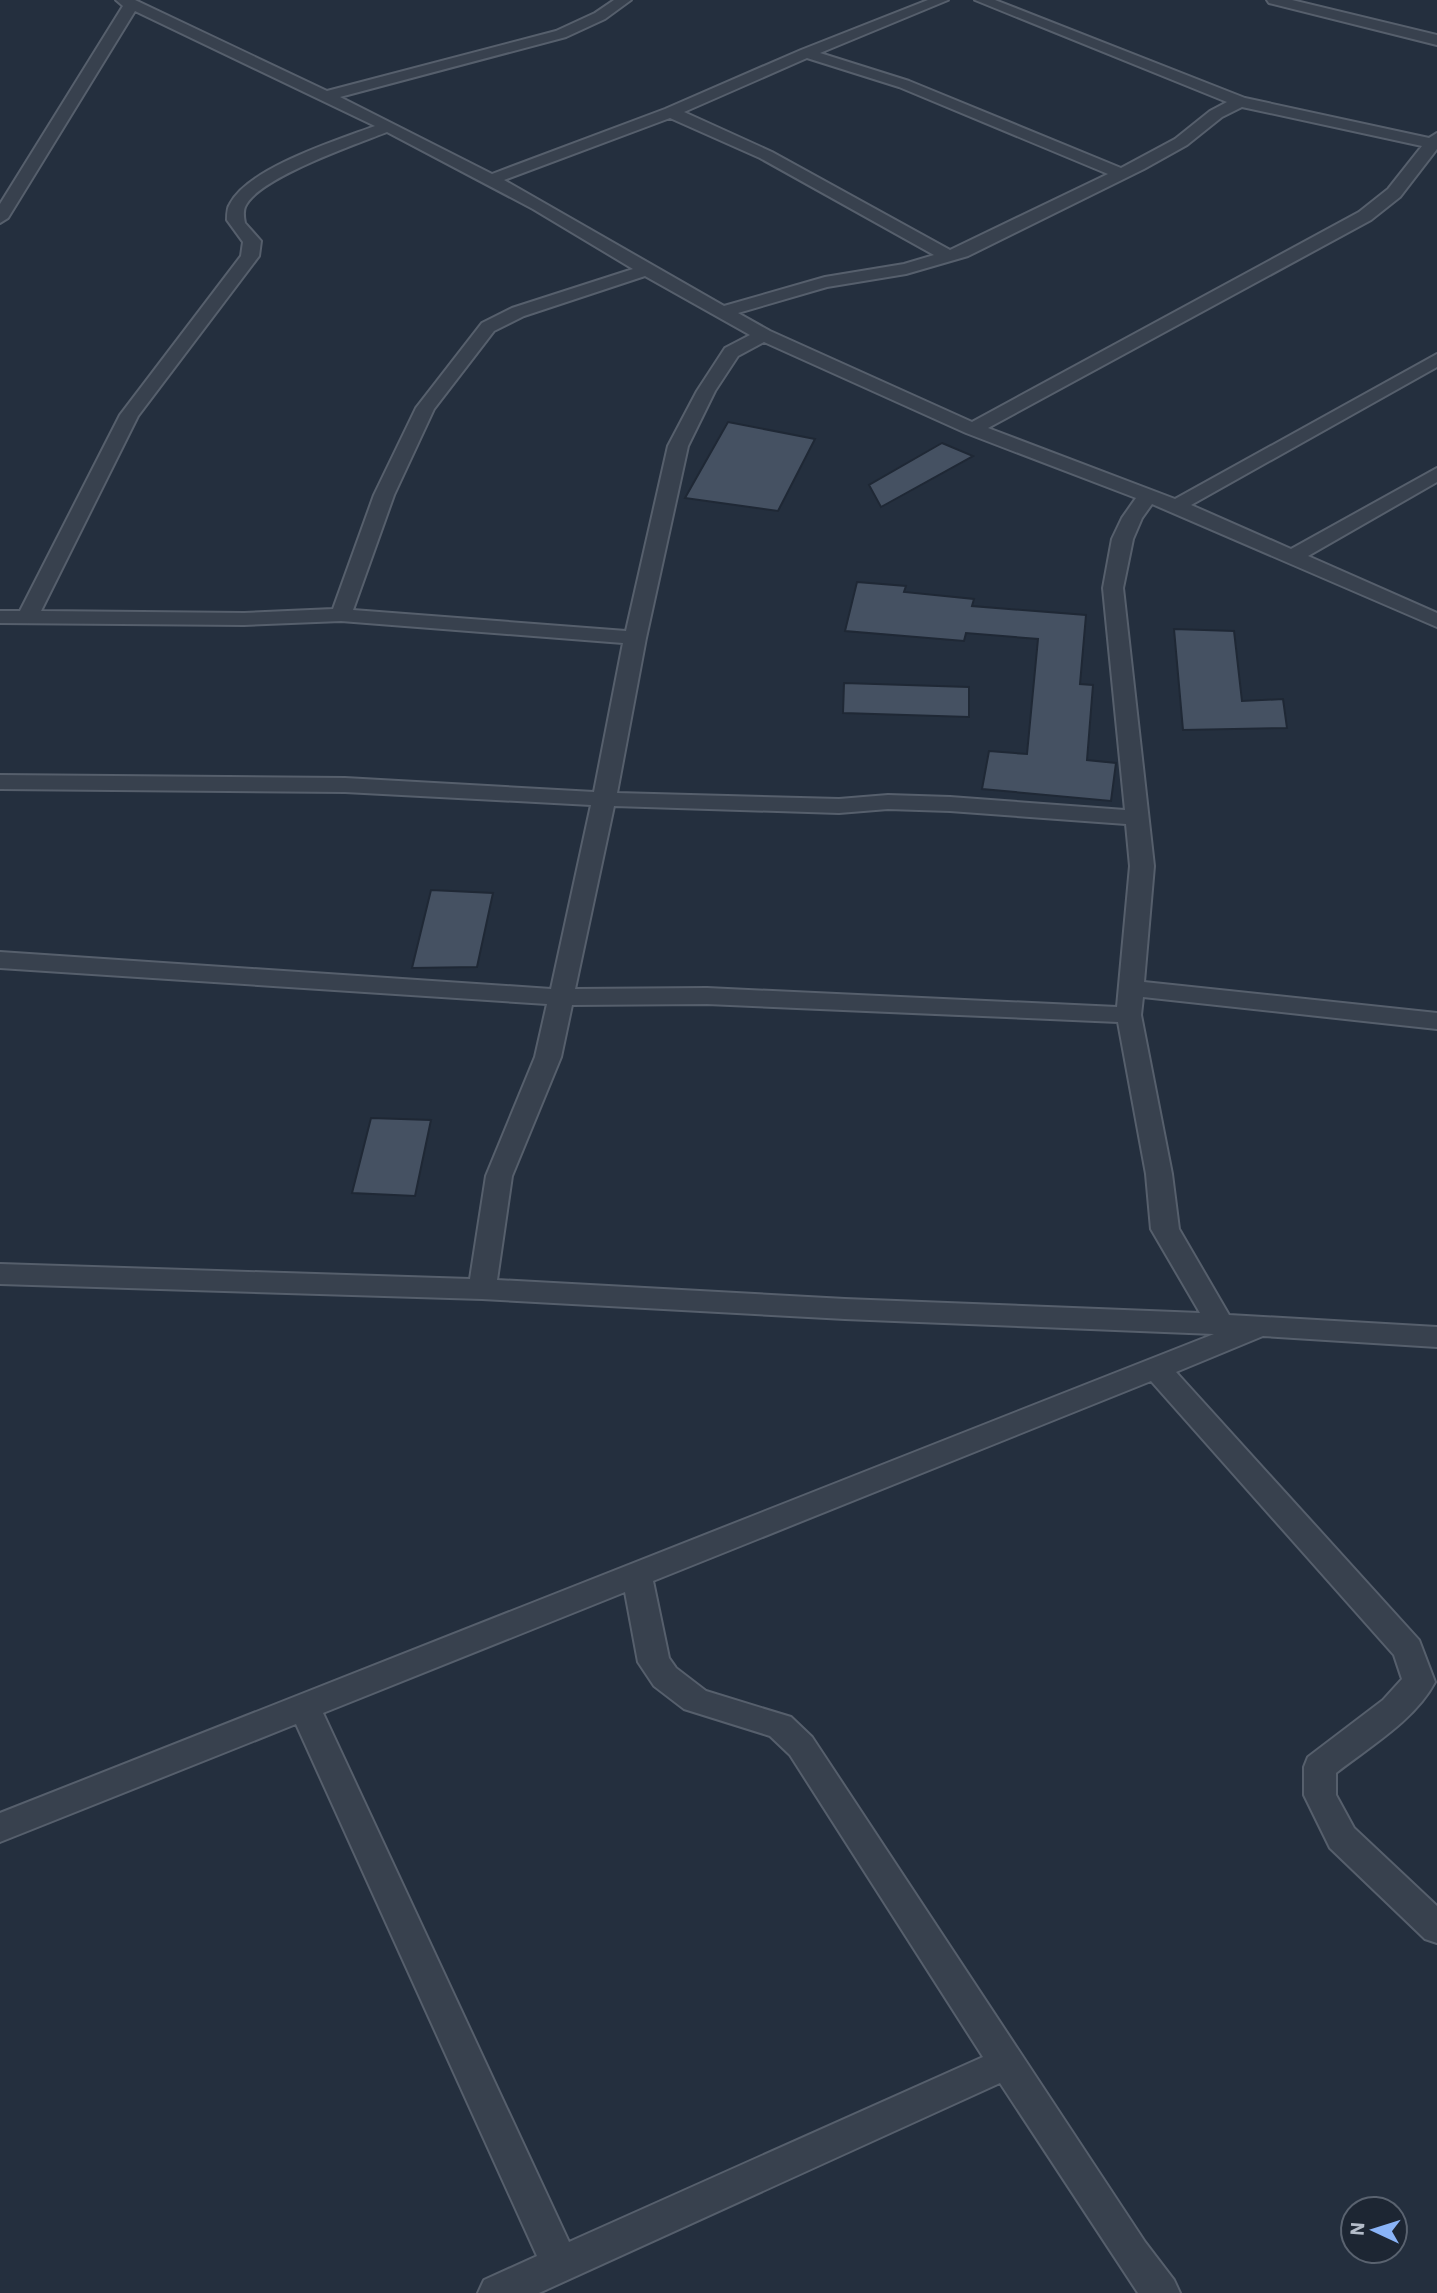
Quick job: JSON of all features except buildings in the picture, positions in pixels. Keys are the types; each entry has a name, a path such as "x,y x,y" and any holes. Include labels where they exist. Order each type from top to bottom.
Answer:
{"street":[{"path":"326,96 561,34 600,16 624,0"},
{"path":"490,180 671,112 806,53 941,0"},
{"path":"973,429 1365,216 1394,193 1435,141 1240,102 982,0"},
{"path":"1274,0 1437,40"},
{"path":"0,218 127,2 326,96 539,205 647,270 764,335 973,429 1176,506 1437,621"},
{"path":"806,53 904,84 1121,174"},
{"path":"722,312 825,282 906,269 948,256 1121,174 1181,142 1216,114 1240,102"},
{"path":"671,112 766,155 948,256"},
{"path":"27,618 129,415 250,256 253,241 235,221 235,210 245,195 260,181 282,169 388,127"},
{"path":"341,615 384,495 425,408 488,327 518,312 647,270"},
{"path":"482,1289 499,1176 548,1057 604,799 635,638 678,446 706,391 731,352 764,335"},
{"path":"1176,506 1437,359"},
{"path":"1292,557 1437,474"},
{"path":"1147,497 1133,513 1119,550 1114,588 1142,866 1129,1015 1159,1174 1165,1229 1220,1324"},
{"path":"0,617 244,620 341,615 635,638"},
{"path":"0,782 345,785 604,799 839,806 888,802 1137,818"},
{"path":"0,960 561,997 707,996 1129,1015"},
{"path":"1131,988 1437,1021"},
{"path":"0,1274 482,1289 845,1309 1264,1326 1437,1337"},
{"path":"0,1828 1264,1326"},
{"path":"1156,1368 1408,1649 1419,1682 1394,1709 1320,1767 1320,1795 1342,1838 1437,1928"},
{"path":"637,1575 654,1662 659,1669 695,1700 780,1726 801,1746 1132,2255 1161,2293"},
{"path":"304,1707 560,2264"},
{"path":"497,2293 1007,2063"}]}
